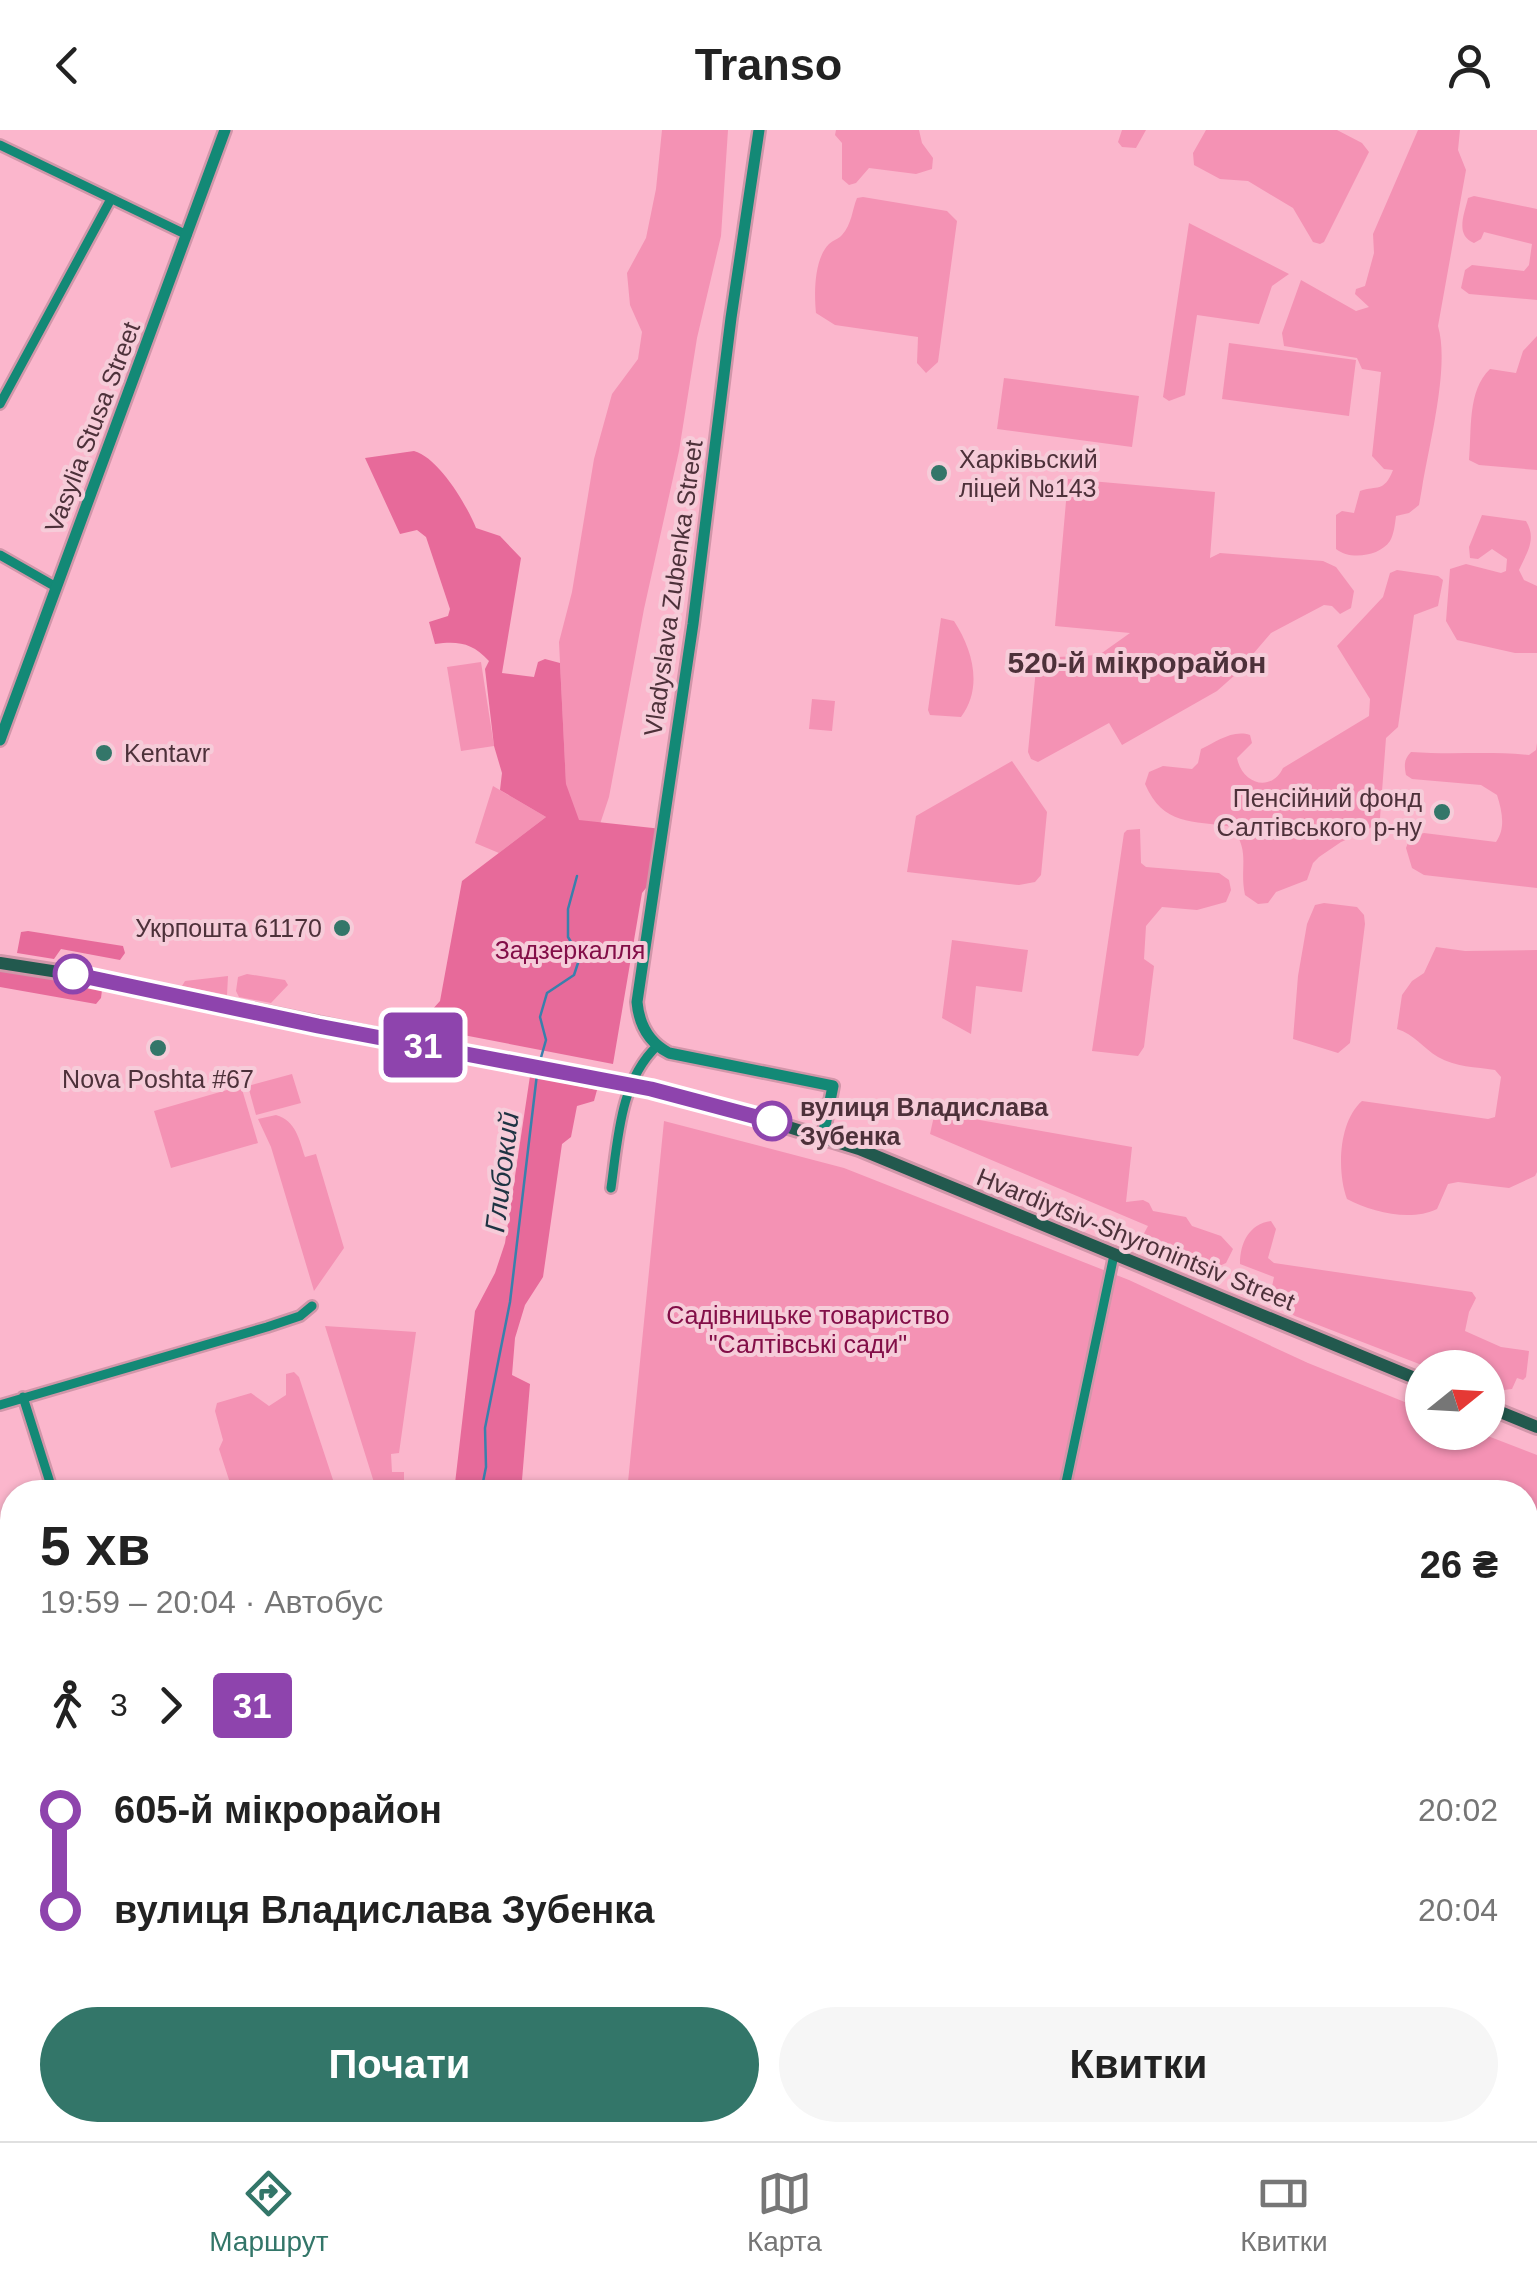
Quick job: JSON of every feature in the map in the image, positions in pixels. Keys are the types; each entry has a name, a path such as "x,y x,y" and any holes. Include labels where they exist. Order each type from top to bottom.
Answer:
{"main road":[{"name":"Hvardiytsiv-Shyronintsiv Street","path":"0,963 84,976 651,1089 823,1136 1405,1374"},
{"path":"1505,1414 1537,1426"}],"street":[{"name":"Vasylia Stusa Street","path":"0,740 225,130"},
{"name":"Vladyslava Zubenka Street","path":"657,1046 642,1026 636,1002 693,624 759,130"},
{"path":"0,145 187,234"},
{"path":"0,404 111,199"},
{"path":"0,556 56,586"},
{"path":"611,1188 632,1078 657,1046 678,1056 834,1086 823,1136"},
{"path":"1067,1480 1114,1256"},
{"path":"0,1405 268,1327 300,1316 312,1306"},
{"path":"23,1398 49,1480"}],"green space":[{"path":"662,130 728,130 721,236 697,338 679,451 609,797 587,863 566,785 559,642 572,592 594,459 612,394 638,359 642,332 630,305 627,273 646,238"},
{"path":"836,130 919,130 922,143 933,158 932,169 916,174 869,168 856,183 849,185 842,179 842,143 835,135"},
{"path":"1122,130 1146,130 1136,148 1122,147 1118,142"},
{"path":"1206,130 1337,130 1362,143 1369,152 1320,244 1313,242 1293,208 1248,181 1220,179 1194,165 1193,153"},
{"path":"1418,130 1460,130 1458,150 1466,170 1438,326 1442,362 1437,406 1419,505 1396,516 1390,541 1379,551 1348,555 1336,549 1336,515 1342,511 1354,513 1360,491 1380,487 1393,470 1384,469 1372,456 1381,372 1362,369 1357,358 1284,346 1282,333 1301,280 1356,311 1369,307 1355,294 1356,289 1365,286 1374,253 1373,234"},
{"path":"857,198 947,211 957,221 938,362 926,373 917,363 918,337 835,325 816,313 820,258 845,231"},
{"path":"1468,198 1537,209 1537,300 1469,294 1461,288 1465,270 1472,265 1524,271 1529,265 1532,244 1484,232 1474,243 1468,239 1463,218"},
{"path":"1189,223 1289,274 1272,286 1259,324 1197,315 1185,395 1169,401 1163,397"},
{"path":"1537,336 1537,470 1479,465 1469,460 1477,388 1490,369 1516,373 1523,351"},
{"path":"1229,343 1356,360 1349,416 1222,399"},
{"path":"1004,378 1139,396 1132,447 997,429"},
{"name":"Задзеркалля","path":"414,451 442,472 476,528 500,536 521,558 502,673 534,677 538,662 545,659 560,663 566,784 579,820 662,829 654,878 642,893 613,1064 427,1028 422,1021 440,1001 462,881 546,817 500,790 502,773 494,746 485,669 489,661 465,645 435,644 429,622 448,616 450,609 426,537 417,530 400,534 365,458"},
{"path":"1068,479 1215,492 1210,558 1220,553 1323,561 1336,567 1354,591 1351,608 1340,614 1332,606 1324,605 1271,633 1217,691 1122,745 1109,723 1038,762 1031,759 1028,752 1037,658 1099,655 1130,633 1055,626"},
{"path":"1482,515 1526,521 1529,528 1530,546 1519,570 1524,580 1537,586 1537,653 1515,653 1457,640 1446,621 1450,569 1466,564 1506,571 1507,559 1492,549 1478,559 1470,558 1469,547"},
{"path":"1397,570 1443,580 1438,606 1414,615 1398,727 1386,738 1380,818 1368,830 1319,857 1307,880 1276,892 1268,903 1258,904 1245,895 1243,852 1232,827 1170,814 1152,798 1145,784 1149,772 1163,766 1192,769 1198,763 1201,749 1225,737 1244,734 1250,735 1252,743 1237,758 1240,767 1251,779 1264,783 1369,716 1370,699 1337,646 1383,597 1390,573"},
{"path":"941,618 954,621 973,669 972,694 961,717 930,715 928,710"},
{"path":"481,662 494,746 461,751 447,667"},
{"path":"812,699 835,701 832,731 809,729"},
{"path":"1537,743 1537,888 1424,875 1412,868 1406,848 1410,837 1424,833 1496,842 1502,819 1497,795 1481,785 1412,779 1406,775 1405,762 1411,752 1529,755 1536,750"},
{"path":"1012,761 1047,812 1041,875 1035,882 1019,885 907,872 916,816"},
{"path":"493,786 546,817 499,853 475,843"},
{"path":"1140,829 1141,863 1146,867 1219,873 1229,880 1231,890 1226,902 1197,910 1162,907 1146,926 1144,959 1154,966 1144,1047 1138,1056 1092,1051 1124,833"},
{"path":"1315,905 1357,907 1365,924 1350,1043 1338,1053 1293,1039 1307,924"},
{"path":"21,932 123,946 125,953 120,960 61,949 54,959 17,953"},
{"path":"952,940 1028,950 1022,992 976,986 971,1034 942,1018"},
{"path":"1436,947 1465,951 1537,950 1537,1172 1509,1188 1448,1184 1437,1209 1415,1215 1391,1214 1347,1199 1344,1188 1344,1134 1362,1101 1495,1117 1501,1077 1495,1070 1445,1060 1397,1029 1402,995 1424,973"},
{"path":"0,970 97,985 102,990 101,998 96,1004 0,987"},
{"path":"247,974 285,980 288,985 271,1003 239,997 238,977"},
{"path":"228,976 227,995 182,986 185,981"},
{"path":"292,1074 301,1103 256,1115 248,1086"},
{"path":"530,1076 597,1090 594,1101 577,1106 571,1137 562,1144 543,1277 525,1305 515,1338 512,1375 530,1384 522,1480 455,1480 475,1311 505,1243"},
{"path":"241,1086 258,1143 171,1168 154,1111"},
{"path":"940,1113 1132,1147 1126,1202 1143,1200 1153,1211 1186,1217 1192,1226 1221,1236 1233,1249 1226,1263 1215,1267 1191,1269 1167,1263 1141,1239 1148,1226 930,1134 934,1116"},
{"path":"276,1115 292,1126 305,1157 316,1154 344,1248 314,1291 271,1147 258,1119"},
{"name":"Садівницьке товариство \"Салтівські сади\"","path":"664,1121 844,1168 1129,1280 1308,1363 1405,1402 1405,1450 1505,1450 1505,1443 1537,1455 1537,1480 628,1480"},
{"path":"1271,1221 1276,1229 1268,1258 1274,1263 1472,1292 1476,1298 1465,1331 1501,1347 1529,1351 1526,1377 1517,1378 1512,1389 1505,1390 1505,1350 1405,1350 1405,1358 1295,1316 1269,1301 1274,1277 1240,1264 1247,1236"},
{"path":"325,1326 416,1332 399,1453 391,1454 392,1472 404,1472 404,1480 373,1480"},
{"path":"294,1372 299,1377 333,1480 229,1480 219,1449 223,1440 215,1411 217,1403 251,1393 269,1406 286,1395 286,1374"}],"waterway":[{"name":"Глибокий","path":"540,1061 546,1040 540,1017 547,993 574,975 578,963 577,952 568,937 568,909 577,876"},
{"name":"Глибокий","path":"483,1480 485,1428 510,1302 537,1074"}],"bus line":[{"name":"31","path":"73,974 318,1026 651,1089 772,1121"}],"place":[{"name":"Харківьский ліцей №143","path":"939,473"},
{"name":"Kentavr","path":"104,753"},
{"name":"Пенсійний фонд Салтівського р-ну","path":"1442,812"},
{"name":"Укрпошта 61170","path":"342,928"},
{"name":"Nova Poshta #67","path":"158,1048"},
{"name":"вулиця Владислава Зубенка","path":"772,1121"}],"district":[{"name":"520-й мікрорайон","path":"1137,662"}]}
